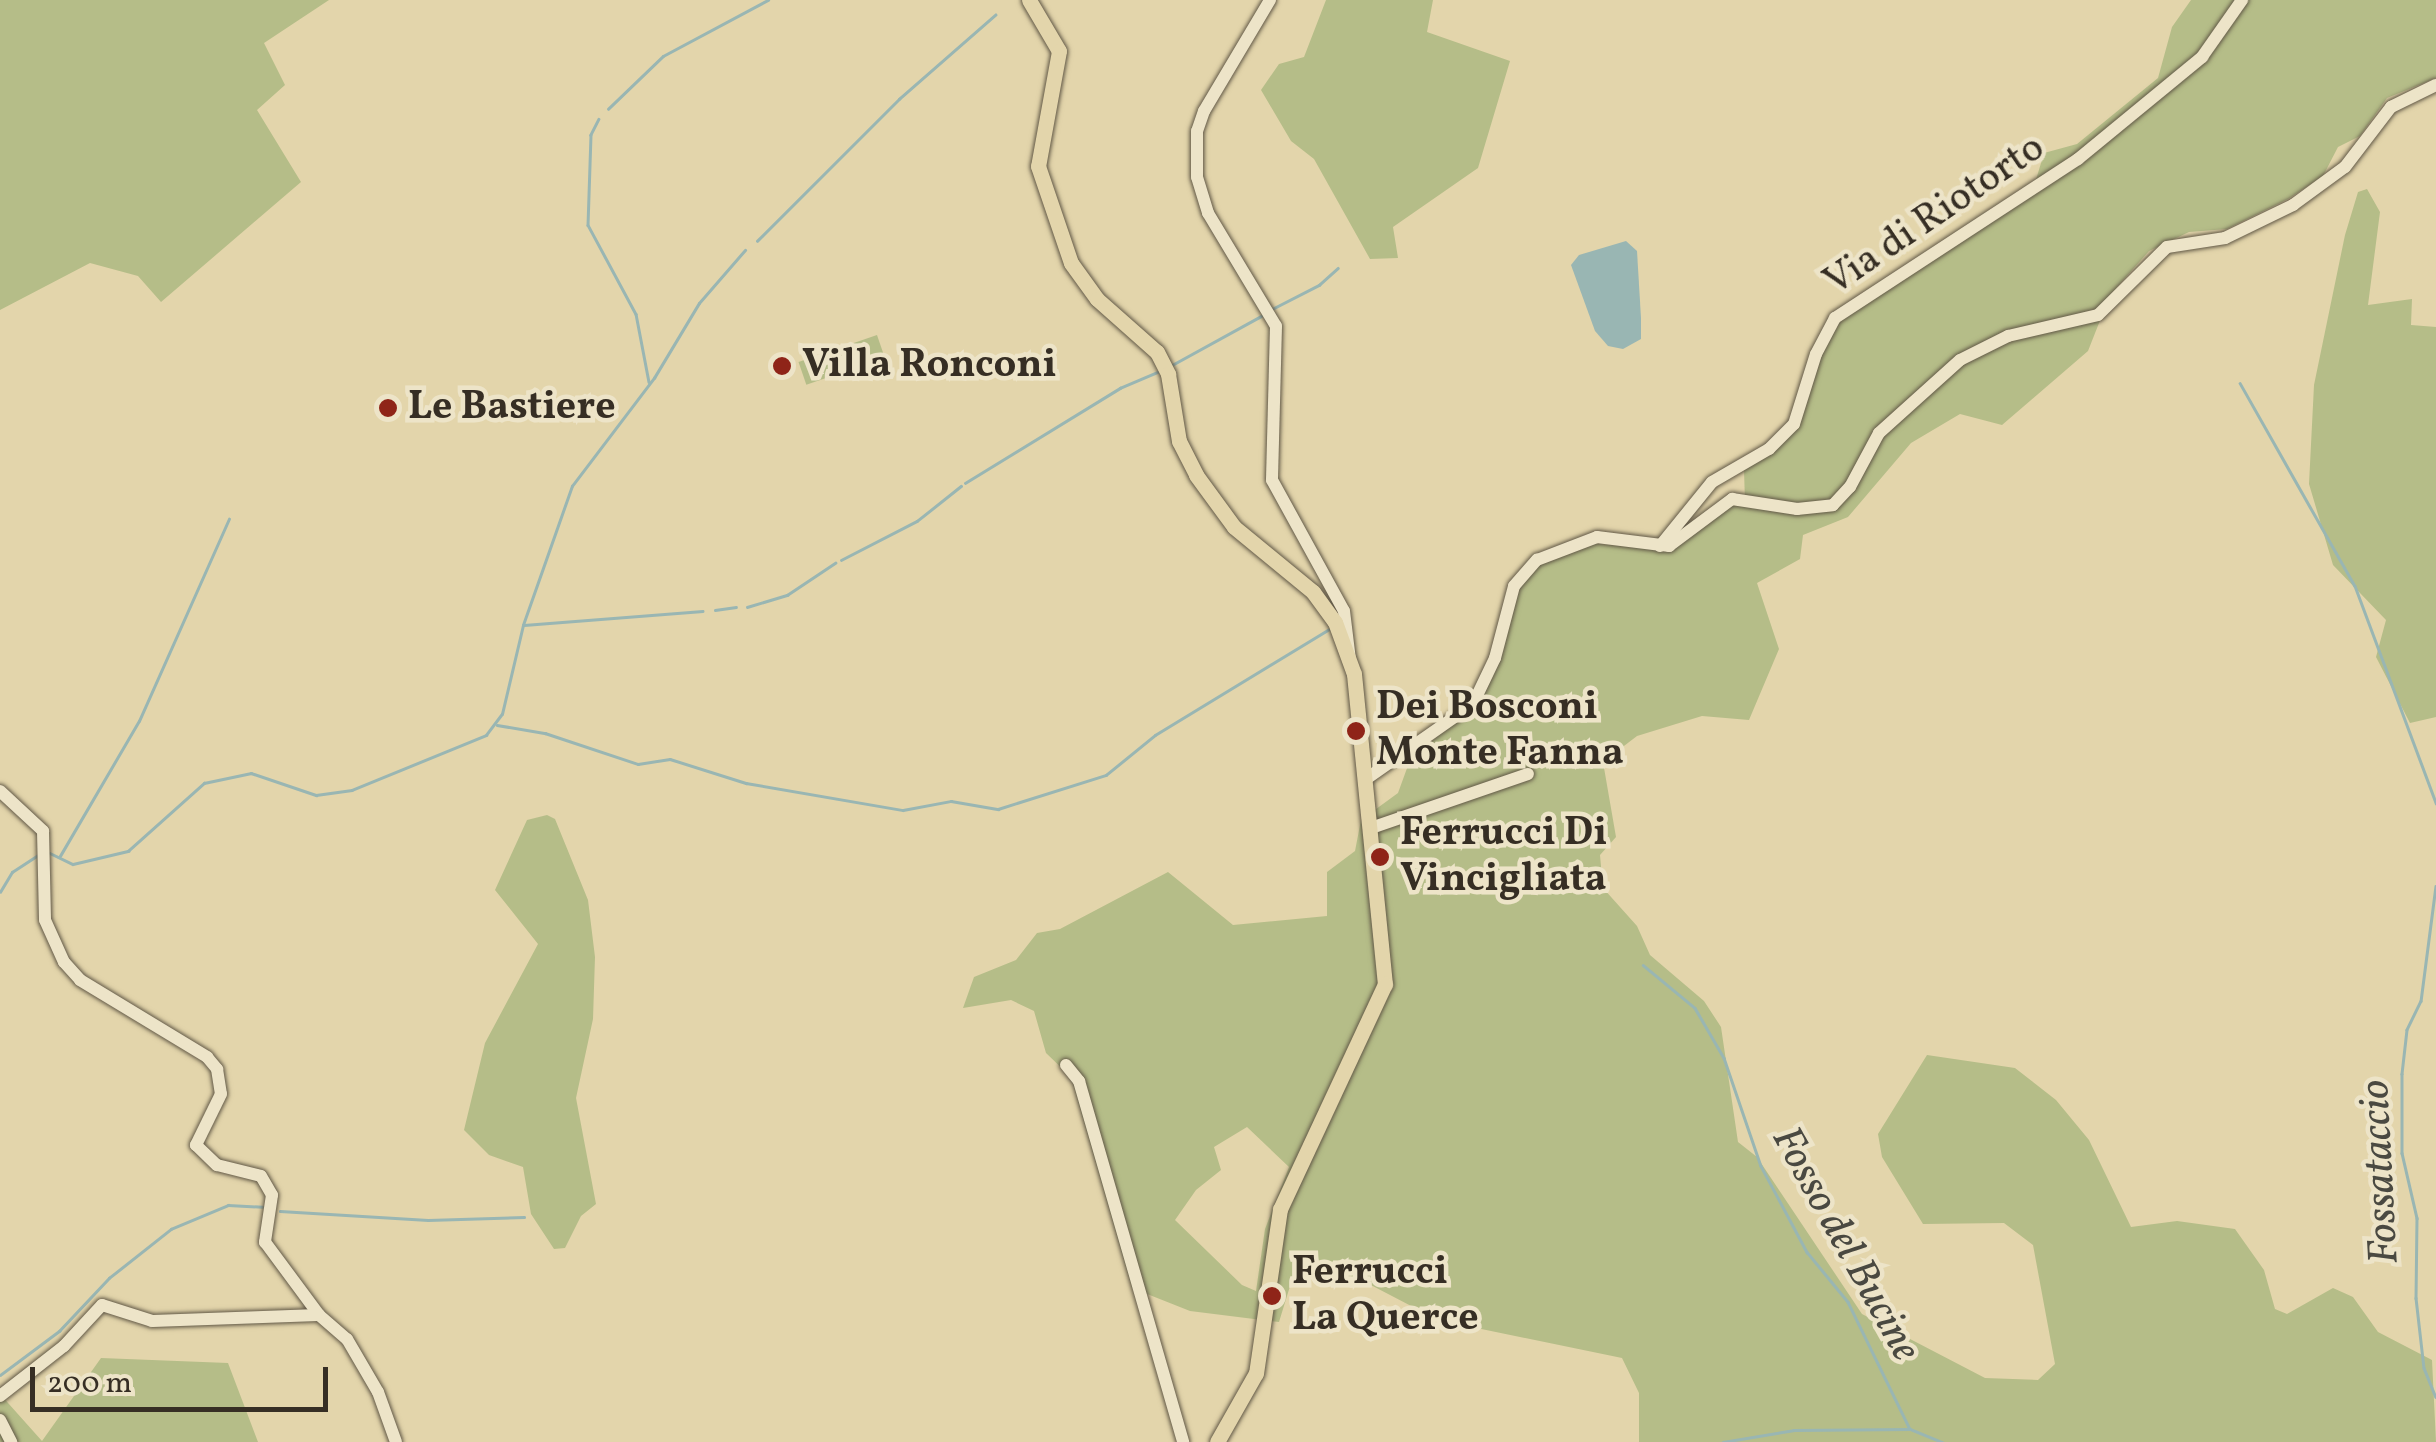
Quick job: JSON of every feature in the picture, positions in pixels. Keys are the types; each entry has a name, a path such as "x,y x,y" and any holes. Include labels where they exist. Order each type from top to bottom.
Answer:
{"main road":[{"path":"1029,0 1059,51 1038,156 1043,192 1078,275 1166,368 1178,441 1196,475 1234,527 1314,592 1350,660 1366,779 1386,962 1382,997 1280,1209 1256,1373 1217,1442"}],"street":[{"path":"1270,0 1204,111 1195,162 1208,213 1268,311 1279,345 1272,480 1344,611 1352,634 1350,660"},
{"name":"Via di Riotorto","path":"1659,548 1712,482 1769,448 1794,424 1816,354 1835,318 2088,152 2202,57 2242,0"},
{"path":"1366,779 1473,704 1495,658 1514,586 1537,560 1597,537 1659,548 1732,499 1797,509 1832,505 1850,487 1879,432 1960,360 2008,336 2098,315 2156,254 2188,241 2225,238 2293,205 2345,167 2391,107 2436,85"},
{"path":"1371,828 1528,774"},
{"path":"0,791 34,820 47,846 45,920 64,962 89,986 208,1056 217,1069 221,1094 196,1145 217,1165 261,1176 272,1195 265,1242 358,1358 396,1442"},
{"path":"1066,1065 1083,1094 1183,1442"},
{"path":"0,1396 64,1346 102,1305 152,1321 320,1315"},
{"path":"0,1420 11,1442"}],"green space":[{"path":"0,0 329,0 264,43 285,85 257,110 301,182 161,302 138,276 90,263 0,310"},
{"path":"1326,0 1433,0 1427,32 1510,61 1478,168 1393,227 1398,258 1370,259 1314,159 1291,141 1261,90 1279,64 1304,57"},
{"path":"2191,0 2436,0 2436,78 2387,98 2360,136 2338,147 2323,176 2288,199 2227,229 2189,232 2149,251 2110,295 2088,351 2002,425 1960,414 1911,443 1848,517 1803,535 1800,559 1757,583 1779,649 1749,720 1702,716 1637,736 1603,762 1616,837 1600,855 1603,888 1637,926 1650,955 1704,1001 1721,1027 1738,1142 1757,1157 1862,1314 1985,1378 2038,1380 2055,1364 2033,1245 2004,1223 1923,1224 1882,1157 1878,1134 1927,1055 2015,1068 2056,1100 2089,1140 2131,1227 2177,1221 2235,1229 2264,1270 2275,1309 2287,1314 2333,1288 2353,1297 2378,1332 2432,1360 2436,1442 1639,1442 1639,1393 1622,1358 1438,1320 1367,1283 1295,1270 1279,1322 1190,1311 1132,1288 1071,1077 1046,1053 1034,1011 1011,1000 963,1008 974,977 1016,960 1037,933 1060,929 1168,872 1233,925 1327,916 1327,872 1355,851 1361,820 1398,793 1410,760 1473,706 1518,587 1541,561 1588,543 1671,550 1726,506 1745,502 1744,470 1798,428 1822,350 1842,318 2032,193 2044,153 2077,144 2158,78 2172,27","holes":["1247,1127 1289,1167 1265,1229 1256,1291 1242,1285 1175,1220 1196,1190 1221,1170 1214,1147"]},
{"path":"2367,189 2380,212 2368,305 2412,299 2411,325 2436,327 2436,717 2410,723 2376,657 2386,620 2333,565 2309,484 2314,385 2345,235 2358,192"},
{"path":"877,335 885,358 806,385 799,362"},
{"path":"547,815 555,819 588,900 595,957 593,1019 576,1098 596,1204 581,1216 565,1248 554,1249 531,1214 523,1167 489,1155 464,1130 485,1043 538,944 495,890 527,820"},
{"path":"101,1358 228,1363 258,1442 0,1442 0,1394 42,1441"}],"water":[{"path":"1626,241 1637,251 1641,339 1623,349 1608,346 1595,331 1571,265 1579,255"}],"waterway":[{"path":"608,109 663,56 768,0"},
{"path":"757,241 899,99 995,15"},
{"path":"599,119 591,135 588,225 636,314 649,382"},
{"path":"50,853 73,864 128,851 204,783 251,773 316,795 352,790 486,735 502,714 523,625 572,486 654,378 699,303 745,250"},
{"path":"1272,309 1319,285 1338,268"},
{"path":"1172,365 1261,316"},
{"path":"965,483 1120,388 1160,371"},
{"name":"Fossataccio","path":"2240,383 2355,586 2436,803"},
{"path":"841,560 917,521 961,486"},
{"path":"60,856 139,721 229,519"},
{"path":"747,607 787,595 835,563"},
{"path":"715,610 736,607"},
{"path":"524,625 702,611"},
{"path":"497,725 545,733 638,764 670,759 746,783 903,810 951,801 998,809 1106,775 1155,735 1329,629"},
{"path":"0,892 12,872 38,855"},
{"name":"Fossataccio","path":"2436,886 2421,1001 2407,1030 2402,1074 2402,1153 2417,1218 2416,1298 2424,1368 2436,1397"},
{"name":"Fosso del Bucine","path":"1643,965 1695,1008 1724,1058 1761,1166 1807,1252 1848,1302 1910,1429 1943,1442"},
{"path":"0,1375 59,1331 109,1278 171,1229 228,1205 262,1207"},
{"path":"280,1211 428,1220 524,1217"},
{"path":"1723,1442 1794,1430 1910,1429"}],"place":[{"name":"Villa Ronconi","path":"782,366"},
{"name":"Le Bastiere","path":"388,408"},
{"name":"Dei Bosconi Monte Fanna","path":"1356,731"},
{"name":"Ferrucci Di Vincigliata","path":"1380,857"},
{"name":"Ferrucci La Querce","path":"1272,1296"}]}
